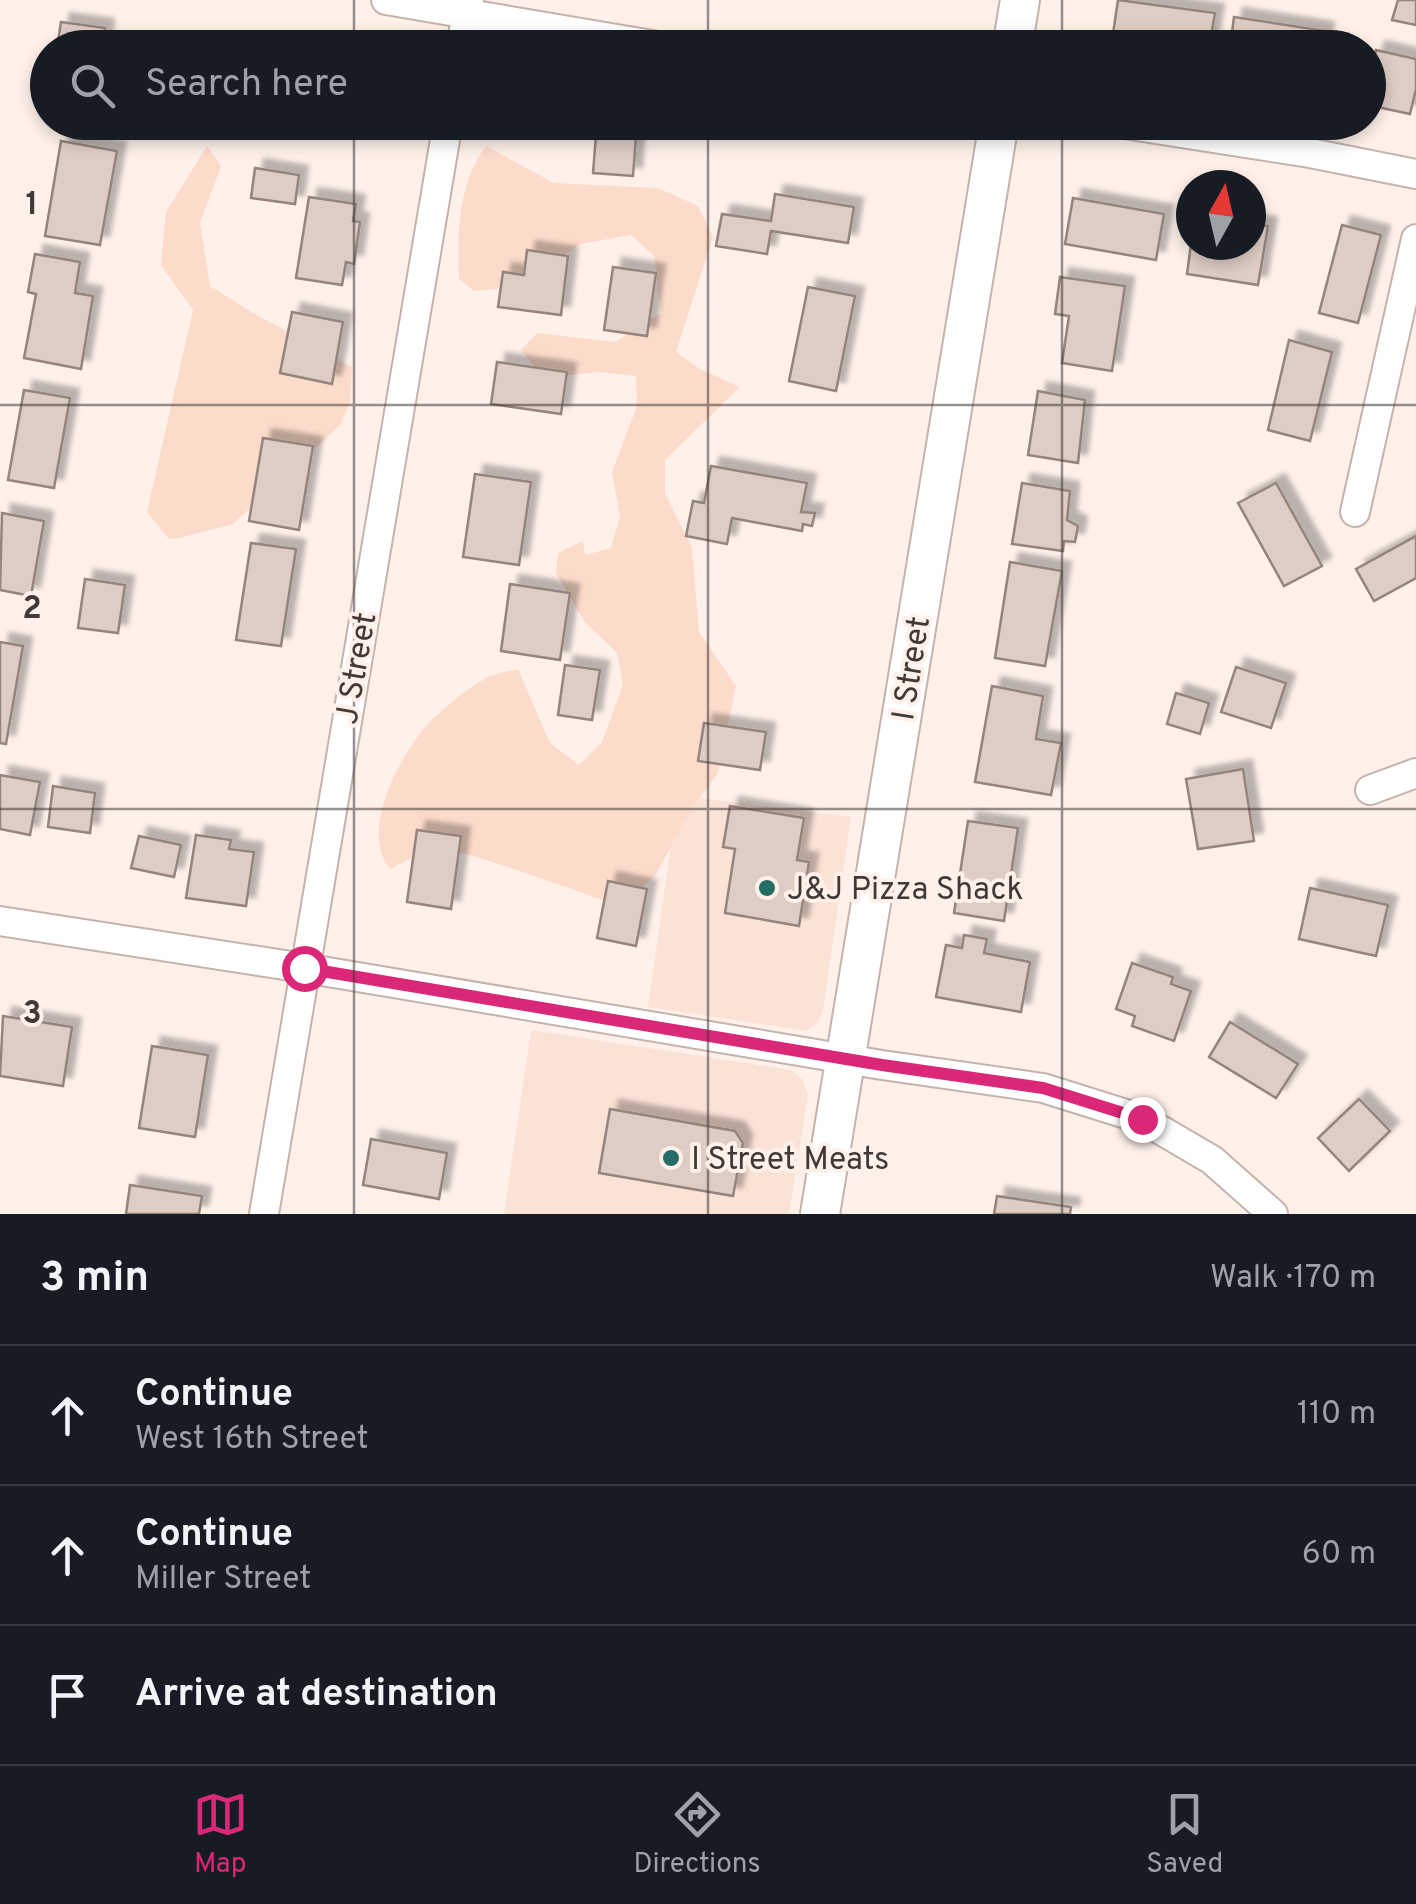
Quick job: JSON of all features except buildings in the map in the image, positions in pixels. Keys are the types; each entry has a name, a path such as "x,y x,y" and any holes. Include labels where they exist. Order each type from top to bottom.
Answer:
{"street":[{"path":"386,0 468,6 583,30"},
{"path":"1015,30 1020,0"},
{"name":"J Street","path":"264,1214 445,140"},
{"name":"I Street","path":"820,1214 996,140"},
{"path":"1226,140 1416,174"},
{"path":"1355,512 1416,239"},
{"path":"1370,790 1416,773"},
{"path":"0,921 1043,1088 1142,1119 1212,1160 1273,1214"}],"shaded area":[{"path":"207,146 221,166 200,223 210,286 352,367 350,402 340,425 233,524 174,539 168,538 147,512 193,310 161,265 166,212"},
{"path":"486,146 554,183 658,188 698,206 713,237 676,352 700,369 740,387 665,460 665,493 692,548 699,632 736,686 718,773 691,810 655,876 621,906 436,846 390,869 382,854 380,818 401,762 426,726 474,685 518,669 550,743 579,765 602,742 623,685 617,653 584,621 556,573 558,553 583,541 585,555 611,548 620,517 612,472 637,406 636,376 598,372 543,378 521,350 537,333 615,342 661,313 654,256 631,235 581,244 514,287 474,291 459,279 459,227 470,176"},
{"path":"678,795 851,817 823,1011 816,1024 806,1031 648,1007"},
{"path":"531,1030 791,1070 803,1080 808,1095 789,1214 504,1214"}],"place":[{"name":"J&J Pizza Shack","path":"767,888"},
{"name":"I Street Meats","path":"671,1158"}],"route":[{"path":"304,968 882,1065 1043,1088 1142,1119"}]}
